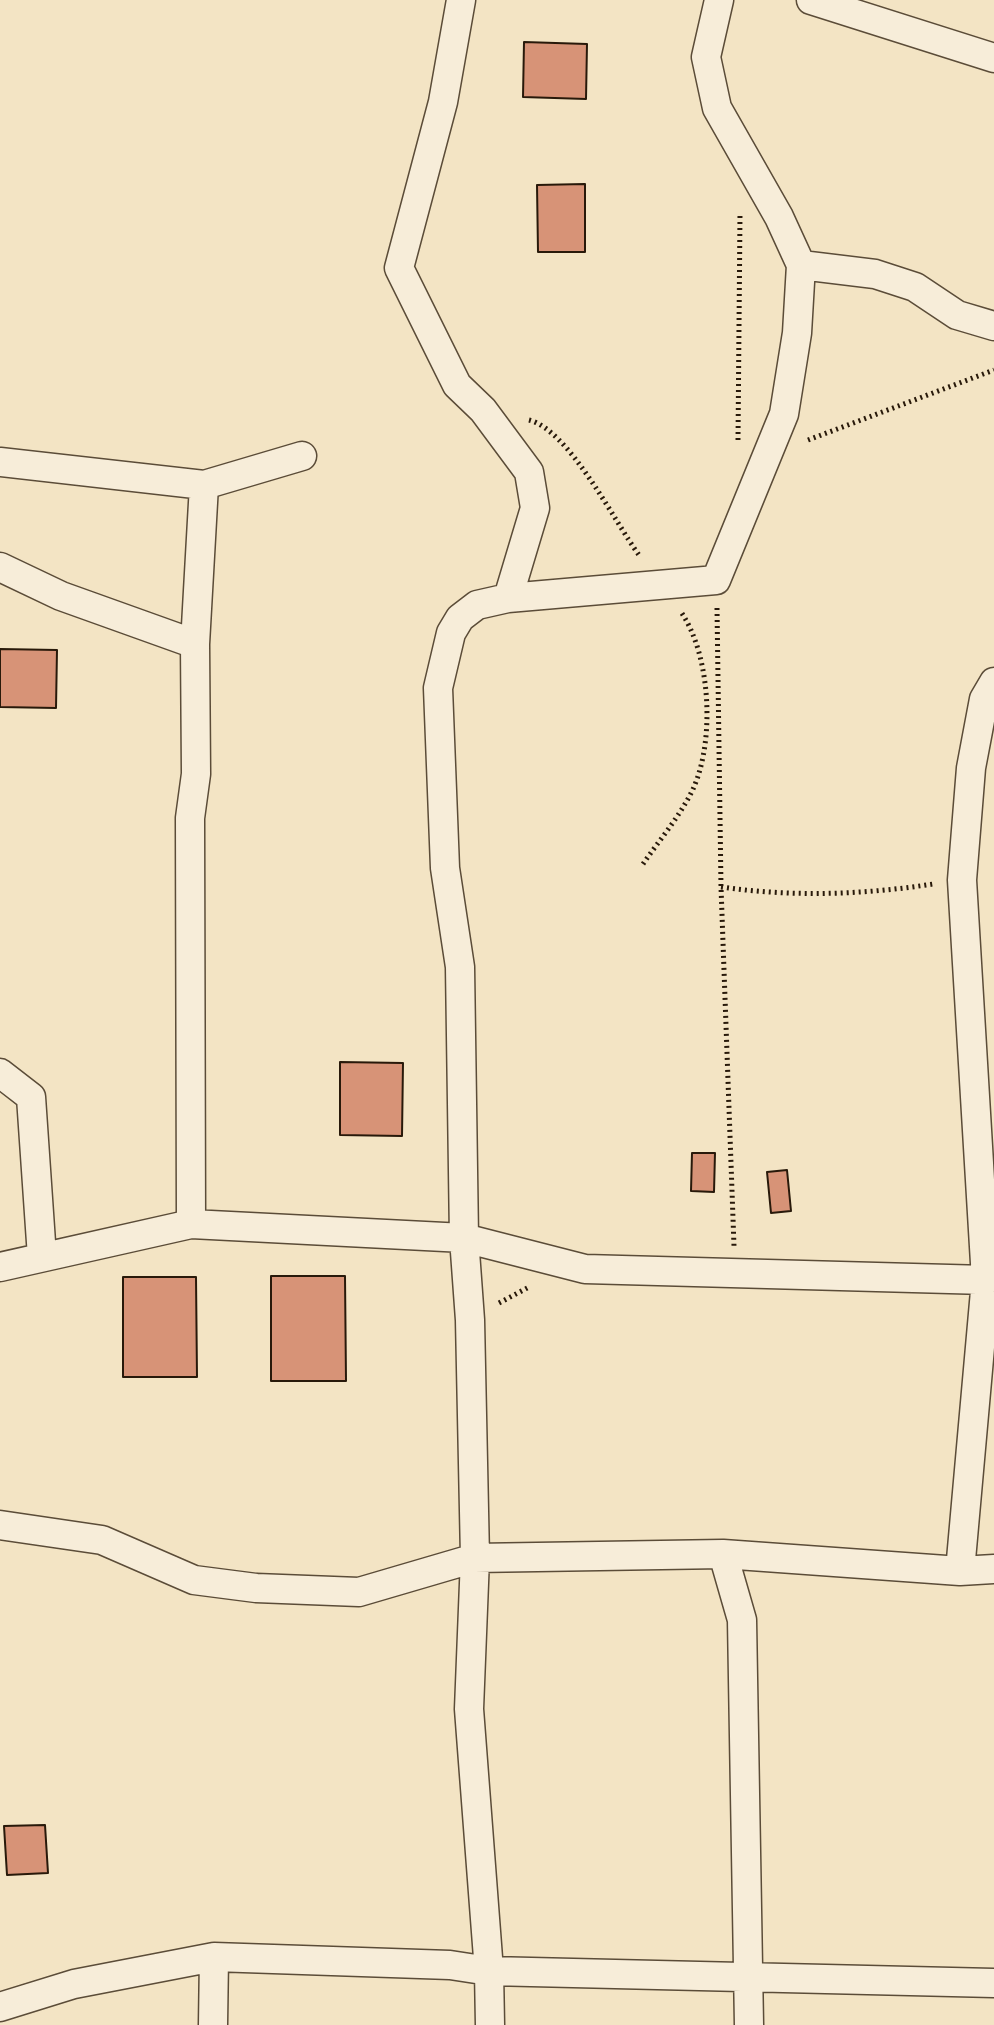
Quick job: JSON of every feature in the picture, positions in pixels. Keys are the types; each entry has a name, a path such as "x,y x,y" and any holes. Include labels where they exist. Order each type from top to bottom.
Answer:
{"street":[{"path":"461,0 443,102 399,268 457,385 483,410 529,472 535,508 508,598"},
{"path":"490,2025 489,1971 469,1709 475,1558 470,1320 464,1238 460,967 445,868 438,688 451,633 460,618 477,605 508,598 716,580 768,456 784,414 797,333 801,265 779,217 717,108 706,57 719,0"},
{"path":"811,0 994,58"},
{"path":"801,265 875,274 915,287 957,315 994,326"},
{"path":"0,462 204,485 302,456"},
{"path":"191,1224 190,833 196,774 195,644 204,485"},
{"path":"0,567 61,596 195,644"},
{"path":"960,1571 986,1280 962,880 971,768 984,699 994,682"},
{"path":"0,1073 31,1097 42,1257"},
{"path":"0,1267 191,1224 464,1238 585,1269 986,1280"},
{"path":"0,1525 102,1540 194,1580 256,1588 359,1592 475,1558 723,1554 960,1571 994,1569"},
{"path":"723,1554 742,1620 749,2025"},
{"path":"0,2007 74,1984 214,1957 450,1965 489,1971 994,1983"},
{"path":"213,2025 214,1957"}],"path":[{"path":"736,454 740,422 740,203"},
{"path":"768,456 994,370"},
{"path":"716,580 721,887 735,1275"},
{"path":"721,887 758,892 869,894 962,880"}],"building":[{"path":"524,42 587,44 586,99 523,97"},
{"path":"585,184 585,252 538,252 537,185"},
{"path":"0,649 57,650 56,708 0,707"},
{"path":"340,1062 403,1063 402,1136 340,1135"},
{"path":"692,1153 715,1153 714,1192 691,1191"},
{"path":"787,1170 791,1211 771,1213 767,1172"},
{"path":"271,1276 345,1276 346,1381 271,1381"},
{"path":"123,1277 196,1277 197,1377 123,1377"},
{"path":"45,1825 48,1873 7,1875 4,1826"}]}
